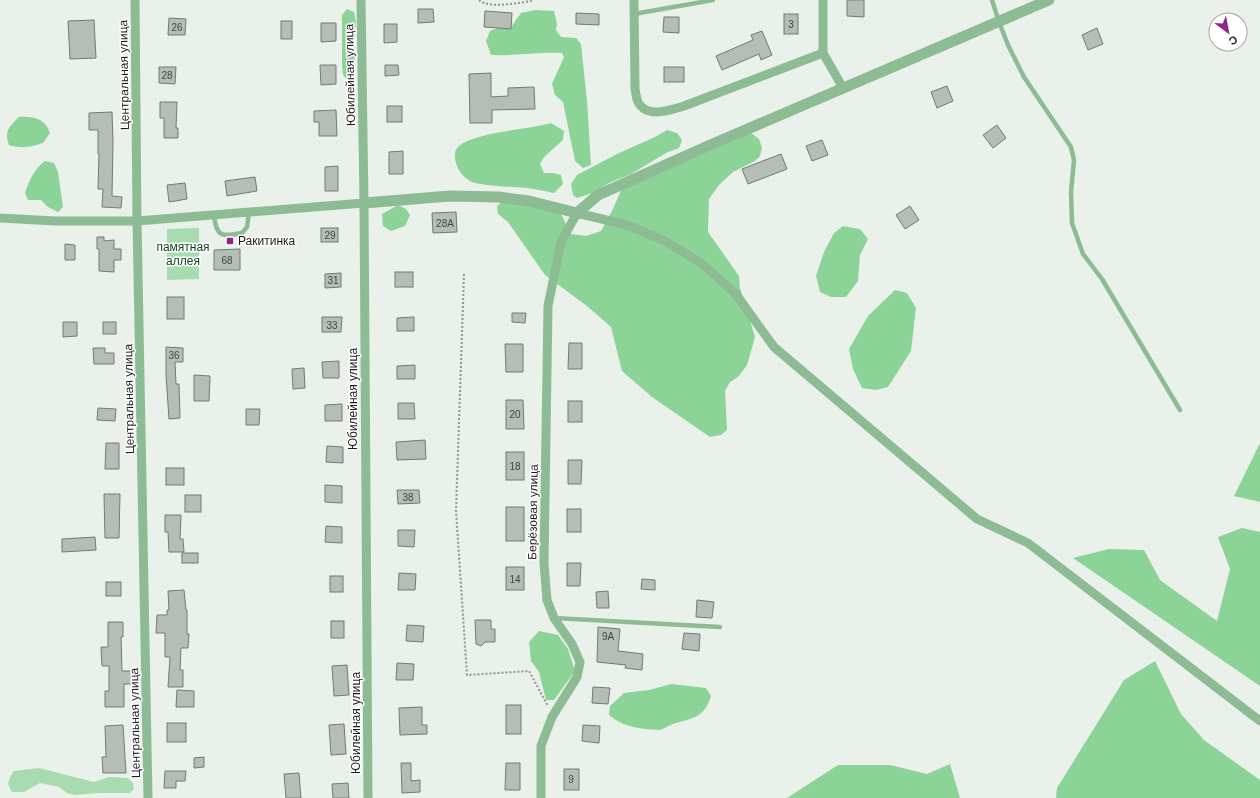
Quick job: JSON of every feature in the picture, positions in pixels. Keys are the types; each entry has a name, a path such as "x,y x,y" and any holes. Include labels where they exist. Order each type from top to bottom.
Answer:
{"street":[{"name":"Центральная улица","path":"135,0 137,221 148,798"},
{"name":"Юбилейная улица","path":"361,0 364,203 368,798"},
{"path":"634,0 635,89 638,102 648,111 661,112 684,106 823,53"},
{"path":"823,0 823,53 843,88"},
{"path":"577,213 598,195 1049,0"},
{"path":"0,218 55,221 137,221 450,196 499,197 529,201 627,225 665,241 701,264 735,293 774,347 977,519 1028,543 1260,721"},
{"name":"Берёзовая улица","path":"541,798 541,746 553,714 577,677 580,662 572,644 554,618 547,600 544,562 548,306 561,242 577,213"}],"lane":[{"path":"634,14 713,0"},
{"path":"992,0 1008,45 1024,77 1071,148 1074,160 1071,192 1072,223 1083,254 1102,279 1180,410"},
{"path":"214,215 215,227 219,232 228,236 242,233 247,227 249,212"},
{"path":"554,618 720,626"}],"path":[{"path":"479,0 482,3 506,6 532,0"},
{"path":"464,274 456,511 467,675 529,671 553,714"}],"green space":[{"path":"347,9 354,12 356,22 354,42 355,67 353,76 349,82 343,75 342,64 342,15"},
{"path":"535,10 554,11 557,24 556,30 561,37 576,38 581,44 587,101 591,165 583,168 575,161 563,102 555,95 552,84 564,57 562,53 491,55 486,41 490,31 497,28 511,29 521,13"},
{"path":"19,117 38,119 45,124 50,133 43,143 26,147 9,145 7,136 8,130"},
{"path":"551,123 564,131 563,140 544,157 540,164 544,173 561,175 563,184 554,193 530,188 474,183 466,179 458,169 455,153 459,146 465,142 490,134"},
{"path":"667,130 677,133 682,140 679,148 666,153 631,174 609,183 595,192 577,198 573,195 571,184 577,175"},
{"path":"751,133 759,139 762,148 760,156 755,161 733,172 719,185 709,199 708,232 739,276 740,288 755,337 747,365 739,376 730,382 725,391 727,430 721,435 710,437 652,397 622,371 611,327 587,306 545,275 508,222 498,214 497,206 503,201 559,210 571,234 586,236 601,231 621,190"},
{"path":"45,161 54,163 58,172 63,207 58,212 48,207 41,200 28,200 25,193 32,176"},
{"path":"398,205 406,209 410,215 405,226 391,231 383,226 382,214"},
{"path":"843,226 860,229 868,239 860,255 858,281 846,297 831,297 820,292 816,276 824,252 834,233"},
{"name":"памятная аллея","path":"199,228 199,279 167,280 167,229"},
{"path":"895,290 907,293 916,308 911,351 888,387 876,390 862,388 853,369 849,349 868,316"},
{"path":"1260,443 1260,502 1234,496"},
{"path":"1242,528 1260,532 1260,686 1073,558 1109,549 1144,550 1160,580 1217,621 1230,569 1218,537"},
{"path":"539,631 558,635 568,649 575,671 554,700 546,700 539,672 531,661 529,642"},
{"path":"1155,661 1181,714 1204,740 1260,780 1260,798 1056,798 1057,788 1124,680"},
{"path":"671,684 706,688 711,696 709,703 702,712 694,718 659,730 631,726 618,721 609,715 610,706 624,693 649,690"},
{"path":"950,764 960,798 787,798 838,765 890,765 927,774"},
{"path":"39,768 94,782 109,777 128,778 133,783 134,789 130,793 75,795 67,793 59,787 40,783 24,792 12,792 8,784 14,771"}],"building":[{"path":"847,0 864,0 864,17 847,16"},
{"path":"418,9 433,9 434,22 418,23"},
{"path":"485,11 512,13 511,29 484,27"},
{"path":"576,13 599,14 599,25 576,24"},
{"path":"784,14 798,14 798,34 784,34"},
{"path":"664,17 679,17 679,33 663,32"},
{"path":"169,18 186,19 185,35 168,35"},
{"path":"94,20 96,58 70,59 68,21"},
{"path":"281,21 292,21 292,39 281,39"},
{"path":"321,23 336,23 336,41 321,42"},
{"path":"384,24 397,24 397,42 384,43"},
{"path":"1097,28 1103,44 1088,50 1082,35"},
{"path":"762,31 772,55 761,60 759,54 722,70 716,56 753,40 751,35"},
{"path":"320,65 336,65 336,84 321,85"},
{"path":"385,65 398,65 399,75 385,76"},
{"path":"159,67 176,67 175,84 159,83"},
{"path":"664,67 684,67 684,82 664,82"},
{"path":"491,73 491,97 508,96 508,88 534,87 535,109 492,110 492,123 470,123 469,74"},
{"path":"947,86 953,101 937,108 931,92"},
{"path":"160,102 177,102 176,128 178,128 178,138 164,138 164,118 160,118"},
{"path":"387,106 402,106 402,122 387,122"},
{"path":"336,110 337,136 319,136 319,122 314,122 314,111"},
{"path":"112,112 112,196 122,197 121,208 102,207 103,189 98,189 98,130 89,130 89,113"},
{"path":"997,125 1006,138 993,148 983,135"},
{"path":"822,140 828,155 812,161 806,146"},
{"path":"403,151 403,174 389,174 389,152"},
{"path":"781,154 787,169 748,184 742,169"},
{"path":"338,166 338,191 325,191 325,167"},
{"path":"255,177 257,191 227,196 225,181"},
{"path":"185,183 187,199 169,202 167,185"},
{"path":"910,206 919,220 905,229 896,215"},
{"path":"456,212 457,232 433,233 432,213"},
{"path":"321,228 338,228 338,242 321,242"},
{"path":"97,237 104,237 104,241 114,240 114,249 121,249 121,260 114,260 114,272 99,271 99,249 97,249"},
{"path":"65,244 75,245 75,260 65,260"},
{"path":"240,249 240,270 214,270 214,250"},
{"path":"395,272 413,272 413,287 395,287"},
{"path":"341,273 341,287 325,288 325,274"},
{"path":"167,297 184,297 184,319 167,319"},
{"path":"512,313 526,313 525,323 512,322"},
{"path":"322,317 342,317 341,332 322,332"},
{"path":"414,317 414,331 397,331 397,318"},
{"path":"63,322 77,322 77,336 63,337"},
{"path":"103,322 116,322 116,334 103,334"},
{"path":"569,343 582,343 582,369 568,369"},
{"path":"505,344 523,344 523,372 506,372"},
{"path":"166,347 183,348 183,362 175,362 176,384 179,384 180,418 169,419"},
{"path":"93,348 105,348 105,353 114,353 114,364 94,364"},
{"path":"339,361 339,378 323,378 322,362"},
{"path":"415,365 415,379 397,379 397,366"},
{"path":"304,368 305,388 293,389 292,369"},
{"path":"194,375 210,376 209,401 194,401"},
{"path":"506,400 523,400 524,429 506,429"},
{"path":"568,401 582,401 582,422 568,422"},
{"path":"398,403 414,403 415,419 398,419"},
{"path":"342,404 342,421 325,421 325,405"},
{"path":"98,408 116,409 115,421 97,420"},
{"path":"246,409 260,409 259,425 246,425"},
{"path":"425,440 426,459 397,460 396,442"},
{"path":"106,443 119,443 119,469 105,469"},
{"path":"327,446 343,447 343,463 326,462"},
{"path":"506,452 524,452 524,480 506,480"},
{"path":"568,460 582,460 581,484 568,484"},
{"path":"166,468 184,468 184,485 166,485"},
{"path":"325,485 342,486 342,503 325,502"},
{"path":"397,490 419,490 420,503 398,504"},
{"path":"104,494 120,494 119,538 105,538"},
{"path":"185,495 201,495 201,512 185,512"},
{"path":"506,507 524,507 524,541 506,541"},
{"path":"567,509 581,509 581,532 567,532"},
{"path":"165,515 181,515 180,539 183,539 184,552 169,552 168,532 165,532"},
{"path":"326,526 342,527 342,543 325,542"},
{"path":"398,530 415,530 414,547 398,546"},
{"path":"95,537 96,550 62,552 62,539"},
{"path":"182,553 198,553 198,563 182,563"},
{"path":"567,563 581,563 580,586 567,586"},
{"path":"506,567 524,567 524,590 506,590"},
{"path":"399,573 416,574 415,590 398,590"},
{"path":"330,576 343,576 343,592 330,592"},
{"path":"642,579 655,580 655,590 641,589"},
{"path":"106,582 121,582 121,596 106,596"},
{"path":"184,590 187,610 187,634 189,634 188,648 181,648 180,670 183,670 183,687 168,687 170,657 165,657 165,633 156,633 157,615 167,615 167,610 169,610 168,591"},
{"path":"608,591 609,608 597,608 596,592"},
{"path":"697,600 714,602 712,618 696,617"},
{"path":"475,620 491,620 491,629 495,629 495,642 485,642 481,646 476,644"},
{"path":"331,621 344,621 344,638 331,638"},
{"path":"108,622 123,622 123,637 121,637 122,671 134,671 134,684 124,684 124,707 105,707 105,691 109,691 109,666 102,666 101,647 108,647"},
{"path":"407,625 424,626 423,642 406,641"},
{"path":"598,627 620,629 618,651 643,654 642,670 625,668 626,665 597,662"},
{"path":"684,633 700,634 699,651 682,649"},
{"path":"397,663 414,664 413,680 396,680"},
{"path":"347,665 349,695 334,696 332,666"},
{"path":"593,687 610,688 608,704 592,703"},
{"path":"177,690 194,691 194,707 176,707"},
{"path":"506,705 521,705 521,734 506,734"},
{"path":"422,707 422,725 427,725 427,734 400,735 399,708"},
{"path":"167,723 186,723 186,742 167,742"},
{"path":"344,724 346,754 331,755 329,725"},
{"path":"123,725 126,773 103,773 102,757 106,757 105,726"},
{"path":"583,725 600,726 599,743 582,741"},
{"path":"204,757 204,767 194,768 194,758"},
{"path":"401,763 411,763 411,781 420,780 420,792 402,793"},
{"path":"506,763 520,763 520,790 505,790"},
{"path":"564,769 579,769 579,790 564,790"},
{"path":"165,771 186,771 185,781 176,781 176,788 164,788"},
{"path":"299,773 301,798 286,798 284,774"},
{"path":"348,783 349,798 333,798 332,784"}],"place":[{"name":"Ракитинка","path":"230,241"}]}
